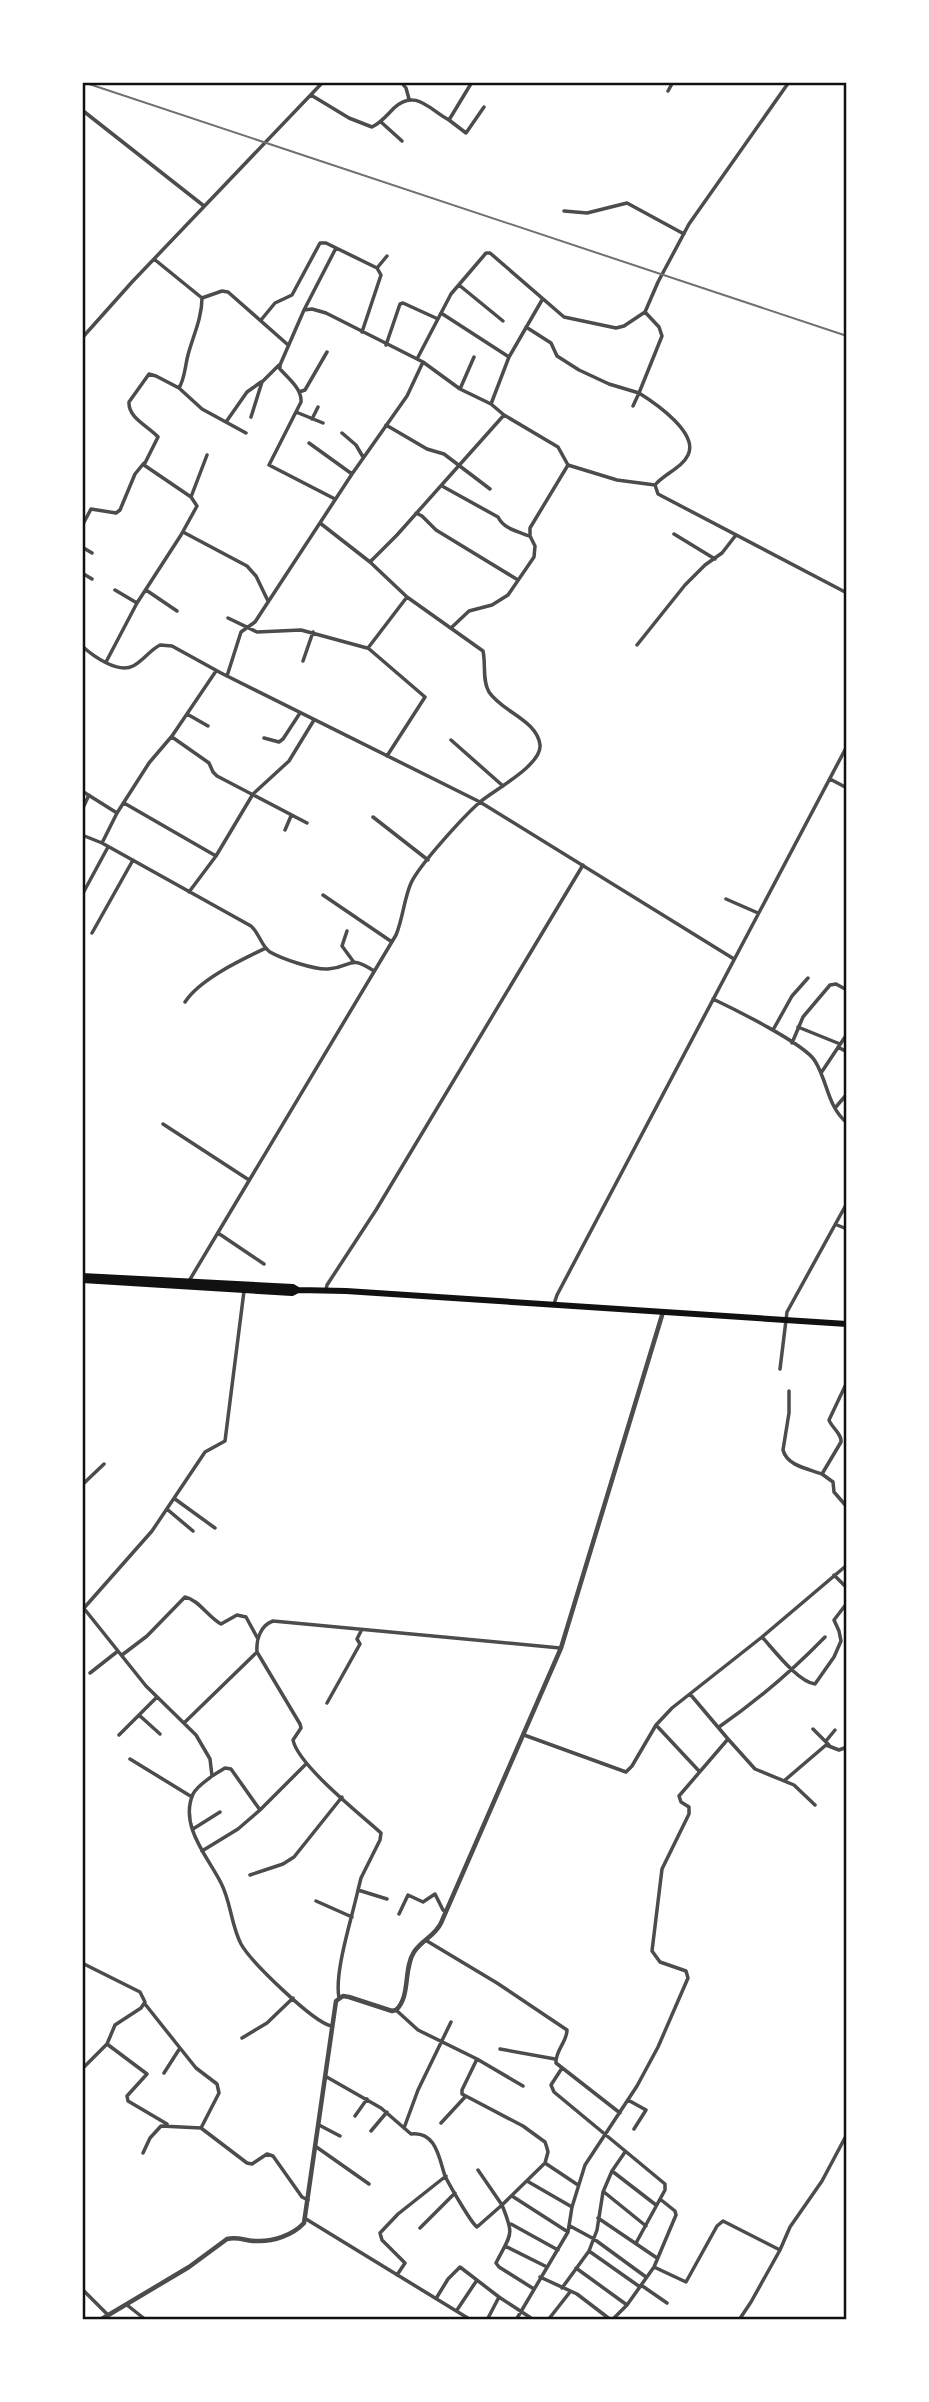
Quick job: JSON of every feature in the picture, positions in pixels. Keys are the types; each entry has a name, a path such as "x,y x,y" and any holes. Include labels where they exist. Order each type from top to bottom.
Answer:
{"highway":[{"path":"82,1278 293,1287 298,1290"},
{"path":"188,1284 292,1293 298,1290 326,1290 496,1300 847,1324"}],"street":[{"path":"82,338 323,82"},
{"path":"401,82 409,99"},
{"path":"449,120 472,82"},
{"path":"668,91 673,82"},
{"path":"417,359 441,313 483,254 489,253 564,320 616,328 624,326 645,312 657,282 689,224 789,82"},
{"path":"311,95 349,118 370,127 381,122 397,105 409,99 422,103 466,133 484,107"},
{"path":"82,110 204,206"},
{"path":"381,122 402,141"},
{"path":"564,211 587,213 627,203 684,234"},
{"path":"261,320 275,303 292,295 320,243 326,243 377,268 381,275 362,332"},
{"path":"226,422 247,392 279,365 335,248"},
{"path":"377,268 387,256"},
{"path":"154,259 202,298"},
{"path":"459,285 503,321"},
{"path":"202,298 222,291 228,292 287,344"},
{"path":"179,388 202,298"},
{"path":"491,404 509,357 542,300"},
{"path":"386,345 400,304 438,319"},
{"path":"304,310 326,313 423,362 460,389 491,404 558,447 568,466 617,480 655,485 687,457 690,446 677,421 639,393 609,384 579,370 557,356 551,343 526,327"},
{"path":"633,406 662,336 659,327 645,312"},
{"path":"441,313 509,357"},
{"path":"299,393 305,390 327,352"},
{"path":"460,389 474,356"},
{"path":"227,676 239,635 255,622 335,499 407,396 423,362"},
{"path":"279,365 299,393 301,402 269,465 335,499"},
{"path":"82,526 91,509 116,513 120,510 135,474 158,436 131,413 129,402 149,374 179,388 202,408 246,433"},
{"path":"251,417 262,382"},
{"path":"312,419 318,407"},
{"path":"296,412 323,424"},
{"path":"370,562 505,415"},
{"path":"386,425 427,449 444,454 490,489"},
{"path":"342,433 356,445 363,458"},
{"path":"309,443 352,474"},
{"path":"191,497 207,455"},
{"path":"106,662 137,603 197,506 191,497 144,463"},
{"path":"452,628 468,611 500,602 518,580 534,557 535,546 530,536 530,528 568,466"},
{"path":"655,485 658,494 847,593"},
{"path":"442,486 498,517 500,523 507,528 530,536"},
{"path":"416,513 436,530 518,580"},
{"path":"188,1284 189,1277 392,942 403,918 412,882 480,802 538,757 540,742 533,730 499,704 487,689 483,651 407,597 370,562 320,523"},
{"path":"183,532 247,566 253,571 268,601"},
{"path":"674,534 715,559"},
{"path":"637,645 685,585 705,565 722,554 736,535"},
{"path":"82,547 92,553"},
{"path":"82,573 92,579"},
{"path":"115,590 137,603"},
{"path":"146,590 177,611"},
{"path":"368,648 407,597"},
{"path":"228,618 262,633 301,630 368,648 425,697 387,757"},
{"path":"303,661 313,632"},
{"path":"83,648 106,662 129,668 155,647 172,646 216,671 480,802 734,959"},
{"path":"102,843 117,813 149,763 172,736 216,671"},
{"path":"264,738 279,742 283,740 300,713"},
{"path":"187,714 208,726"},
{"path":"189,892 216,856 253,794 289,761 314,720"},
{"path":"172,736 209,763 217,776 307,822"},
{"path":"452,740 503,786"},
{"path":"555,1304 557,1295 847,746"},
{"path":"830,779 847,788"},
{"path":"82,791 117,813"},
{"path":"82,810 89,795"},
{"path":"124,803 216,856"},
{"path":"285,830 292,816"},
{"path":"373,817 428,860"},
{"path":"82,835 102,843 251,926 257,931 266,948 280,957 327,969 353,961"},
{"path":"82,895 108,847"},
{"path":"92,933 133,860"},
{"path":"326,1290 583,865"},
{"path":"323,895 392,942"},
{"path":"726,899 758,913"},
{"path":"347,931 342,946 353,961 374,971"},
{"path":"185,1002 201,983 266,948"},
{"path":"773,1030 792,996 808,978"},
{"path":"792,1043 809,1007 830,985 835,984 847,990"},
{"path":"713,999 773,1030 815,1059 834,1109 847,1123"},
{"path":"798,1027 847,1052"},
{"path":"821,1073 847,1034"},
{"path":"834,1109 847,1094"},
{"path":"163,1124 249,1180"},
{"path":"780,1369 784,1320 847,1203"},
{"path":"837,1224 847,1229"},
{"path":"218,1233 264,1264"},
{"path":"212,1776 205,1747 157,1697 83,1607 152,1531 176,1499 205,1452 225,1441 244,1290"},
{"path":"339,1998 349,1997 396,2010 402,2003 414,1952 438,1930 561,1648 663,1311"},
{"path":"822,1474 841,1442 840,1435 829,1420 847,1382"},
{"path":"789,1391 789,1413 783,1450 785,1456 792,1462 822,1474 832,1482 834,1492 847,1507"},
{"path":"82,1485 104,1464"},
{"path":"176,1499 215,1528"},
{"path":"168,1510 193,1531"},
{"path":"524,1735 626,1772 656,1725 672,1708 847,1565"},
{"path":"834,1576 847,1588"},
{"path":"90,1673 147,1636 185,1597 190,1597 210,1617 221,1623 237,1615 246,1617 258,1640"},
{"path":"762,1637 793,1670 810,1684 814,1684 838,1648 841,1635 834,1620 847,1604"},
{"path":"100,2320 189,2267 227,2239 261,2241 280,2238 295,2231 306,2219 331,2026 334,2007 339,1998 338,1981 361,1878 381,1835 306,1764 292,1742 301,1728 300,1724 257,1651 264,1626 273,1621 561,1648"},
{"path":"327,1703 360,1644 357,1637 361,1631"},
{"path":"719,1727 761,1698 825,1637"},
{"path":"184,1723 257,1651"},
{"path":"690,1694 760,1772 794,1784 815,1805"},
{"path":"119,1735 157,1697"},
{"path":"139,1715 160,1734"},
{"path":"656,1725 699,1771"},
{"path":"813,1729 839,1750 847,1747"},
{"path":"785,1780 827,1743 835,1730"},
{"path":"516,2320 568,2232 572,2207 585,2165 620,2113 658,2047 688,1978 686,1971 660,1962 652,1951 662,1868 690,1810 681,1802 679,1796 728,1739"},
{"path":"130,1759 192,1797"},
{"path":"202,1850 238,1829 306,1764"},
{"path":"260,1810 231,1769 225,1768 198,1788 192,1797 192,1829 222,1885 242,1946 293,1998 323,2024 331,2026"},
{"path":"250,1875 283,1864 294,1857 342,1797"},
{"path":"192,1829 220,1812"},
{"path":"358,1890 387,1899"},
{"path":"398,1914 408,1895 423,1902 435,1894 443,1910 447,1910"},
{"path":"316,1901 352,1917"},
{"path":"427,1941 497,1983 567,2030 555,2059"},
{"path":"82,1963 140,1992 144,2004 196,2068 219,2088 201,2128"},
{"path":"242,2038 267,2023 293,1998"},
{"path":"82,2069 107,2044 115,2025 134,2014 144,2004"},
{"path":"396,2010 418,2030 477,2059 523,2086"},
{"path":"404,2128 418,2090 451,2022"},
{"path":"107,2044 147,2074 127,2096 128,2101 169,2125"},
{"path":"164,2073 180,2048"},
{"path":"500,2049 555,2059"},
{"path":"325,2076 387,2112 411,2134 417,2133 430,2139 455,2193 473,2225 477,2227 545,2163 548,2152 545,2142 523,2126 465,2097 462,2090 477,2059"},
{"path":"555,2059 562,2068 620,2113"},
{"path":"562,2068 551,2089 665,2184 665,2190 636,2243"},
{"path":"441,2123 465,2097"},
{"path":"355,2116 367,2099"},
{"path":"628,2099 646,2110 634,2129"},
{"path":"371,2131 387,2112"},
{"path":"319,2124 340,2136"},
{"path":"143,2153 159,2127 169,2125 201,2128 249,2164 267,2154 273,2156 302,2197 308,2200"},
{"path":"739,2320 757,2292 790,2227 821,2181 847,2134"},
{"path":"315,2146 369,2184"},
{"path":"562,2288 589,2251 603,2192 612,2171 625,2152"},
{"path":"545,2163 578,2185"},
{"path":"478,2170 502,2205 511,2224 511,2233 497,2265 534,2289"},
{"path":"612,2171 656,2204"},
{"path":"397,2275 405,2263 382,2240 380,2233 398,2214 446,2176"},
{"path":"527,2181 572,2207"},
{"path":"603,2192 646,2226"},
{"path":"419,2228 455,2193"},
{"path":"512,2196 568,2232"},
{"path":"540,2277 577,2294 612,2320 627,2305 654,2267 676,2213 660,2199"},
{"path":"598,2218 657,2258"},
{"path":"306,2219 437,2297 470,2320"},
{"path":"654,2267 686,2282 717,2226 723,2221 780,2250"},
{"path":"511,2224 558,2250"},
{"path":"570,2226 594,2239 647,2278"},
{"path":"505,2246 547,2267"},
{"path":"589,2251 667,2303"},
{"path":"437,2297 457,2267 462,2267 499,2297 534,2320"},
{"path":"576,2268 627,2305"},
{"path":"457,2310 477,2280"},
{"path":"82,2289 107,2314"},
{"path":"548,2320 570,2292"},
{"path":"487,2320 499,2297"},
{"path":"125,2303 146,2320"}],"railway":[{"path":"83,82 847,336"}]}
